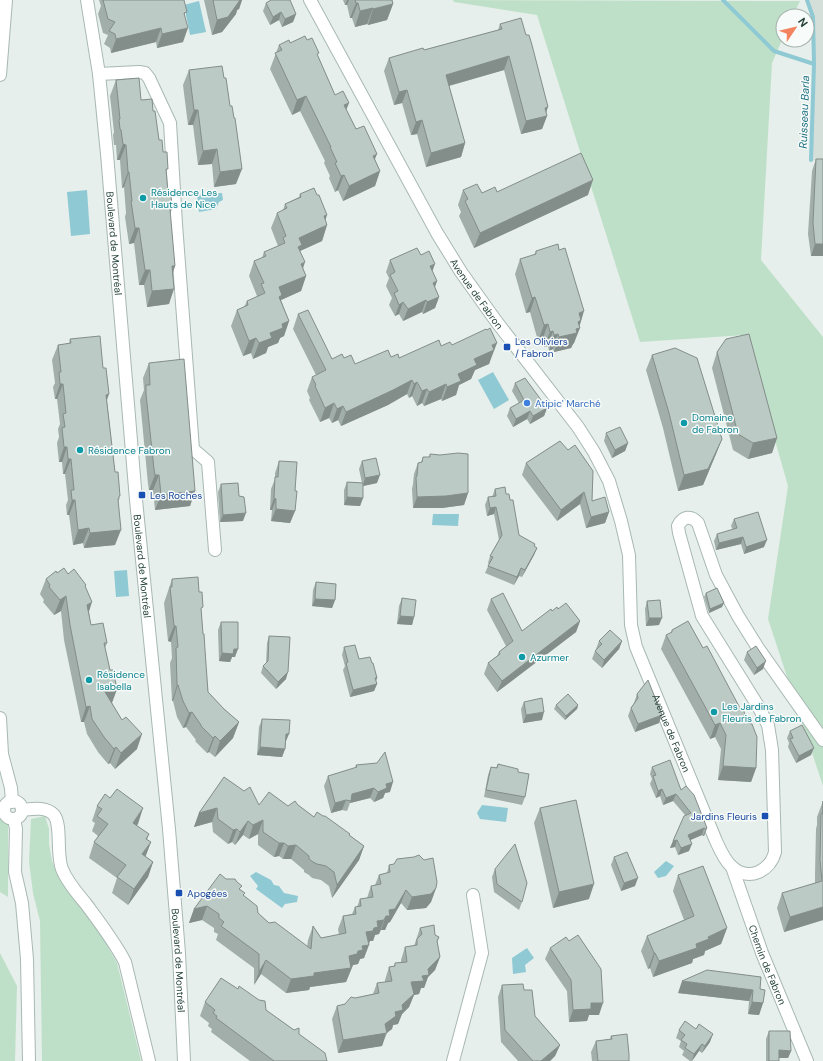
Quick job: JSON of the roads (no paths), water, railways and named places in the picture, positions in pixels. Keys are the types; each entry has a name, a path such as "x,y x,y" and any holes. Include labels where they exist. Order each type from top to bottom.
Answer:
{"street":[{"path":"0,75 6,0"},
{"name":"Boulevard de Montréal","path":"87,0 99,74 107,154 137,515 168,821 179,953 184,1061"},
{"name":"Avenue de Fabron","path":"310,0 437,233 457,265 496,320 578,427 594,452 609,481 629,555 631,625 636,647 722,855 732,867"},
{"path":"99,74 145,73 149,78 170,124 193,449 208,462 215,550"},
{"path":"732,867 740,873 753,874 761,872 773,859 775,852 775,806 772,750 768,725 758,706 702,616 679,533 678,526 684,518 694,518 698,523 716,575 738,616 758,648 823,740"},
{"path":"0,718 2,754 11,788 12,802 6,805 4,811 8,817 42,809 54,815 57,822 59,856 62,869 69,882 117,948 125,962 149,1061"},
{"path":"18,815 16,829 15,872 22,903 27,959 29,1061"},
{"name":"Chemin de Fabron","path":"732,867 762,952 807,1061"},
{"path":"453,1061 482,953 473,895"}],"water":[{"path":"199,1 206,32 190,35 184,5"},
{"path":"87,190 90,234 71,236 67,192"},
{"path":"222,193 223,200 219,202 216,209 199,212 197,195"},
{"path":"493,372 509,400 494,409 478,380"},
{"path":"433,514 459,514 458,526 432,525"},
{"path":"127,570 129,596 116,597 114,571"},
{"path":"482,805 508,808 506,822 480,819 477,813"},
{"path":"666,861 674,866 666,876 658,878 654,872"},
{"path":"256,872 271,880 274,885 279,886 284,893 298,896 297,902 285,904 282,908 256,889 258,886 250,876"},
{"path":"527,948 534,958 525,965 526,972 513,974 512,958"}],"waterway":[{"name":"Ruisseau Barla","path":"723,0 774,51 814,64 811,160"},
{"name":"Ruisseau Barla","path":"807,0 813,17 814,64"}],"place":[{"name":"Résidence Les Hauts de Nice","path":"143,198"},
{"name":"Les Oliviers / Fabron","path":"507,347"},
{"name":"Atipic' Marché","path":"527,403"},
{"name":"Domaine de Fabron","path":"684,423"},
{"name":"Résidence Fabron","path":"80,450"},
{"name":"Les Roches","path":"142,495"},
{"name":"Azurmer","path":"522,657"},
{"name":"Résidence Isabella","path":"89,680"},
{"name":"Les Jardins Fleuris de Fabron","path":"714,712"},
{"name":"Jardins Fleuris","path":"765,816"},
{"name":"Apogées","path":"179,893"}]}
